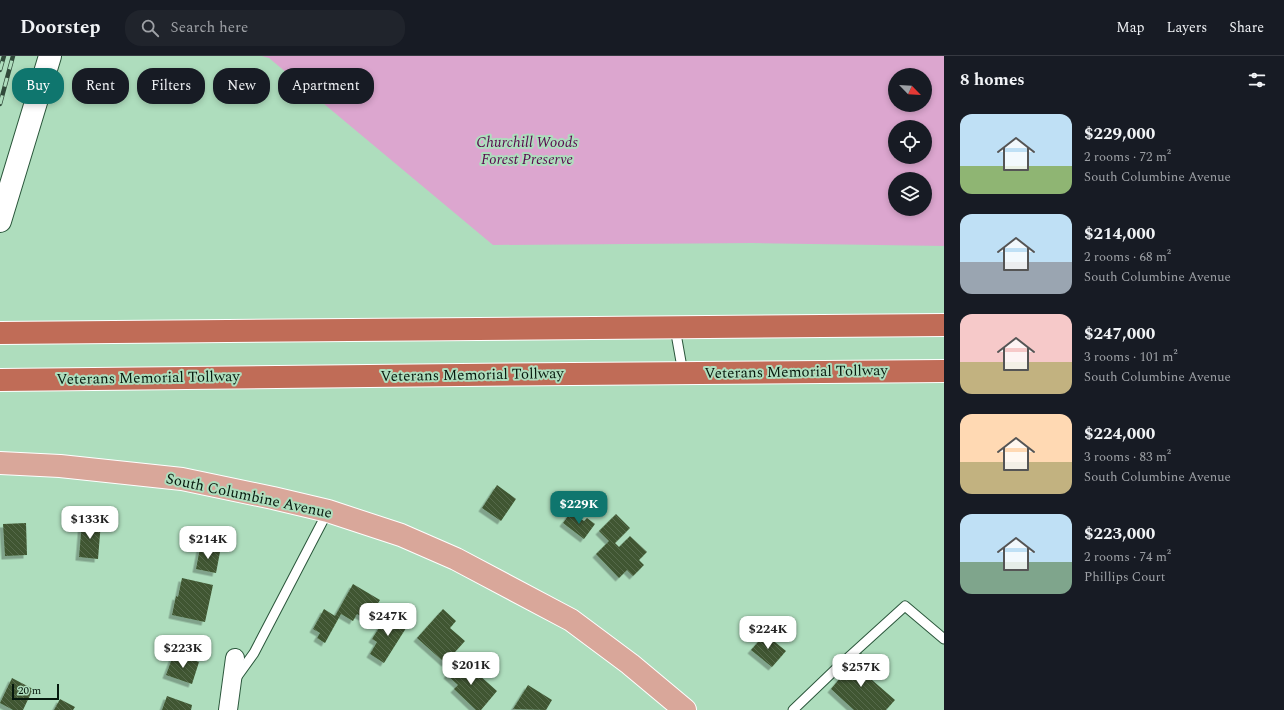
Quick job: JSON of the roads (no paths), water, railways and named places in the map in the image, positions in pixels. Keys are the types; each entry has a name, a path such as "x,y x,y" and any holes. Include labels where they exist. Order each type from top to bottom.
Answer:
{"highway":[{"path":"0,333 944,325"},
{"name":"Veterans Memorial Tollway","path":"0,380 683,373 944,372"}],"main road":[{"name":"South Columbine Avenue","path":"0,463 60,466 182,479 328,511 401,535 456,559 571,620 630,664 685,710"}],"street":[{"path":"0,221 50,56"},
{"path":"228,710 235,658"}],"lane":[{"path":"675,328 683,373"},
{"path":"232,684 254,653 328,511"},
{"path":"793,710 840,665 906,606 944,639"}],"railway":[{"path":"0,70 4,56"},
{"path":"0,104 13,56"}],"park label":[{"name":"Churchill Woods Forest Preserve","path":"527,150"}]}
